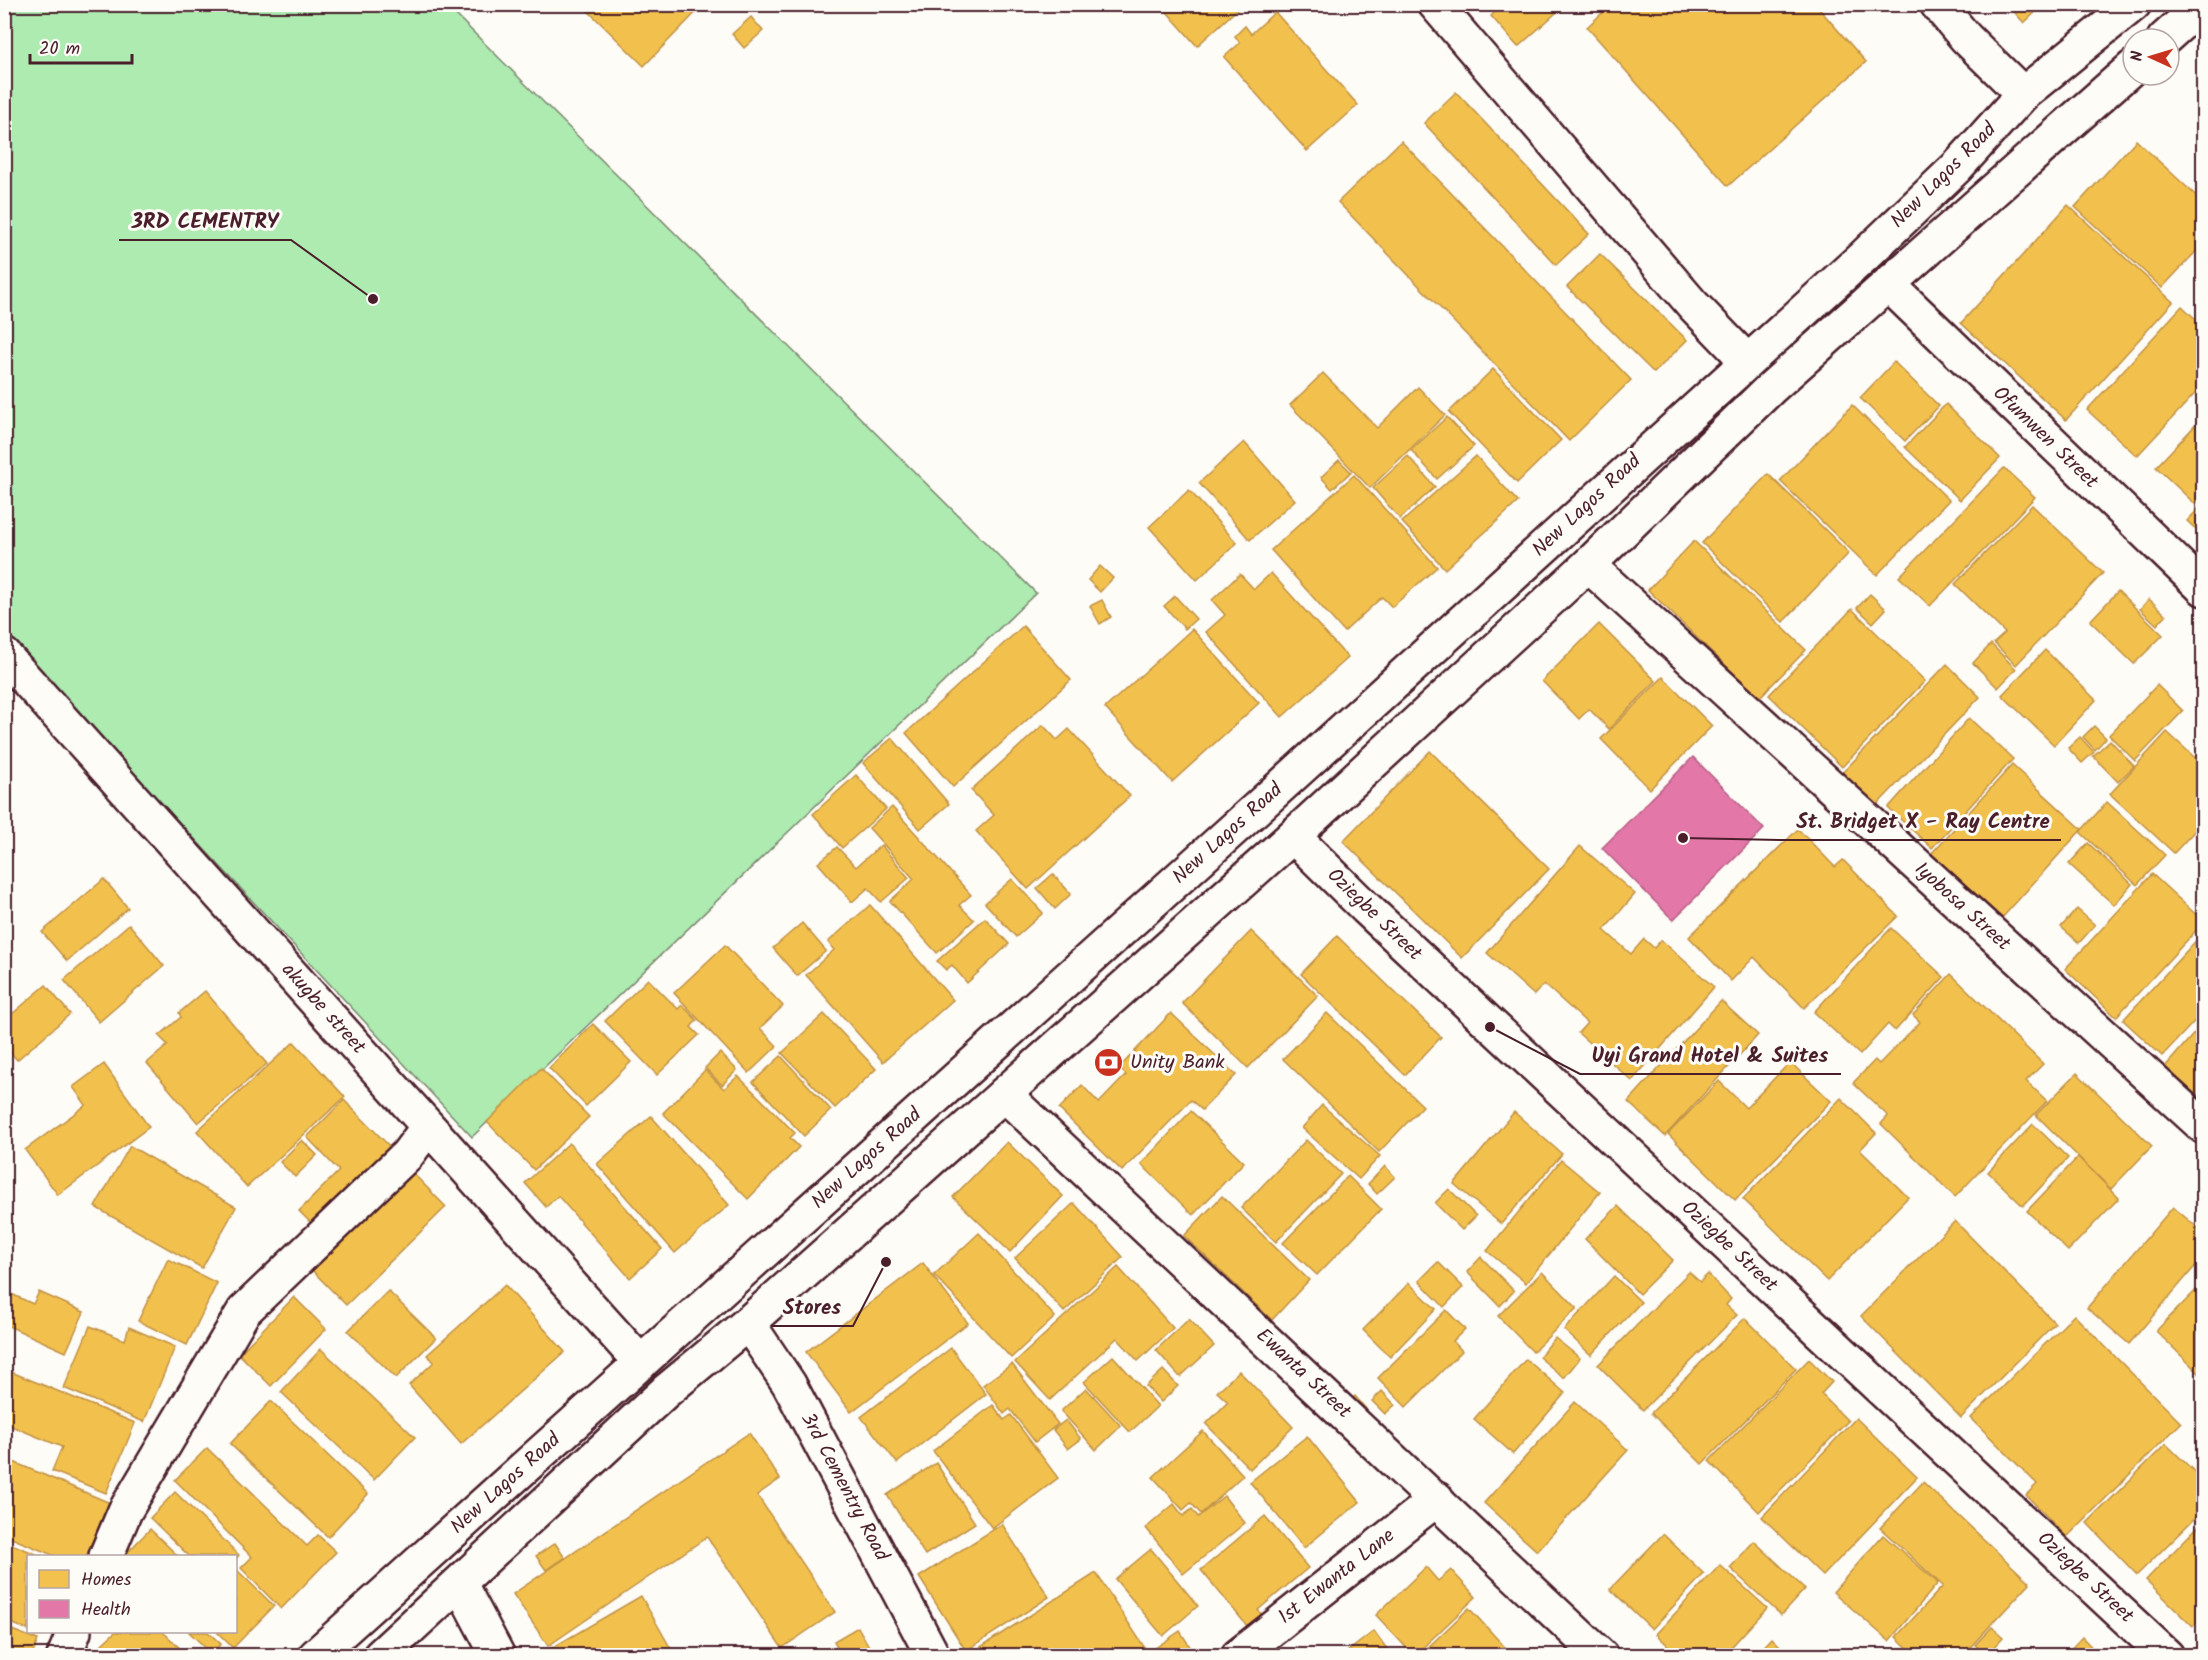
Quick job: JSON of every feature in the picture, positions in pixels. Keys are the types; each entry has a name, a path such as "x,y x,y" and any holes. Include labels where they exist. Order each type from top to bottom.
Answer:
{"street":[{"path":"1435,4 1693,305 1746,360"},
{"path":"1937,4 1966,38 2023,94"},
{"name":"New Lagos Road","path":"315,1656 1257,808 1746,360 1864,256 1957,167 2023,94 2134,4"},
{"path":"2180,27 2201,12"},
{"name":"New Lagos Road","path":"380,1656 666,1390 748,1323 1293,837 1588,565 1771,388 2121,78"},
{"name":"Ofumwen Street","path":"1888,285 2204,589"},
{"name":"Iyobosa Street","path":"1588,565 2204,1127"},
{"name":"akugbe street","path":"4,656 640,1363"},
{"name":"Oziegbe Street","path":"1293,837 1366,908 2167,1656"},
{"name":"Ewanta Street","path":"1004,1094 1437,1499 1600,1656"},
{"path":"107,1555 125,1511 244,1311 407,1155 428,1126"},
{"name":"3rd Cementry Road","path":"748,1323 789,1384 933,1656"},
{"name":"1st Ewanta Lane","path":"1238,1656 1437,1499"},
{"path":"460,1584 498,1656"},
{"path":"64,1656 74,1633"}],"green space":[{"path":"5,4 446,5 1036,593 472,1137 5,635"}],"building: Homes":[{"path":"581,4 704,4 644,66"},
{"path":"1160,4 1243,4 1197,46"},
{"path":"1503,4 1566,4 1518,47 1491,16"},
{"path":"1612,4 1815,4 1866,62 1728,186 1587,27"},
{"path":"2007,4 2044,4 2024,23"},
{"path":"1275,12 1358,105 1307,151 1224,57 1240,43 1235,36 1245,26 1251,34"},
{"path":"751,17 763,31 744,48 732,34"},
{"path":"1456,92 1589,234 1556,265 1424,123"},
{"path":"2136,140 2204,203 2204,243 2162,288 2075,207"},
{"path":"1401,141 1631,380 1569,441 1338,202"},
{"path":"2068,205 2173,302 2066,420 1961,323"},
{"path":"1600,254 1687,340 1654,373 1567,287"},
{"path":"2182,306 2204,327 2204,384 2137,456 2087,410"},
{"path":"1894,362 1939,406 1905,441 1860,398"},
{"path":"1493,369 1561,440 1517,483 1449,412"},
{"path":"1323,373 1377,428 1418,387 1445,415 1370,488 1290,405"},
{"path":"1946,404 2000,458 1960,500 1905,447"},
{"path":"1852,405 1949,500 1877,575 1780,481"},
{"path":"2204,416 2204,495 2195,504 2156,467"},
{"path":"1447,417 1474,446 1437,479 1411,450"},
{"path":"1244,442 1295,500 1250,540 1199,483"},
{"path":"1408,456 1435,487 1400,519 1373,488"},
{"path":"1476,456 1518,502 1445,569 1402,522"},
{"path":"1339,460 1351,472 1332,489 1321,477"},
{"path":"2004,468 2035,497 1930,606 1899,577"},
{"path":"1768,474 1849,553 1783,622 1702,543"},
{"path":"1354,475 1437,567 1392,607 1382,597 1344,632 1271,550"},
{"path":"1189,490 1237,543 1197,580 1149,527"},
{"path":"2204,503 2204,537 2187,521"},
{"path":"2032,505 2103,573 2016,665 1994,643 2005,633 1955,584"},
{"path":"1694,541 1806,650 1759,698 1648,590"},
{"path":"1100,566 1113,578 1100,592 1088,580"},
{"path":"1271,573 1348,658 1282,717 1206,632 1225,615 1212,600 1240,574 1254,589"},
{"path":"2118,591 2163,635 2134,664 2090,621"},
{"path":"1870,594 1886,609 1873,623 1857,608"},
{"path":"1175,596 1196,619 1185,629 1164,606"},
{"path":"2149,599 2166,615 2157,625 2140,609"},
{"path":"1102,600 1111,617 1100,624 1090,606"},
{"path":"1852,609 1925,681 1842,767 1769,695"},
{"path":"1599,624 1656,681 1609,729 1589,709 1579,719 1542,681"},
{"path":"1023,626 1071,680 953,787 906,733"},
{"path":"1192,629 1259,703 1172,782 1105,708"},
{"path":"1991,644 2016,669 1998,688 1973,663"},
{"path":"2045,650 2096,700 2054,745 2002,695"},
{"path":"1947,664 1980,697 1875,807 1841,774"},
{"path":"1663,677 1712,726 1650,789 1601,739"},
{"path":"2157,685 2183,711 2135,761 2109,735"},
{"path":"1969,718 2013,759 1932,848 1888,808"},
{"path":"1043,725 1057,740 1069,729 1130,796 1028,889 976,831 994,815 971,790"},
{"path":"2094,726 2106,738 2095,750 2083,737"},
{"path":"2167,732 2204,766 2204,821 2174,853 2110,794"},
{"path":"2080,737 2094,752 2082,763 2068,748"},
{"path":"892,738 949,804 920,829 863,763"},
{"path":"2110,740 2134,766 2118,782 2093,756"},
{"path":"1430,751 1549,869 1462,958 1343,841"},
{"path":"2012,765 2082,829 2002,918 1931,854"},
{"path":"856,775 886,809 842,848 813,814"},
{"path":"2107,802 2165,855 2137,885 2080,832"},
{"path":"892,807 971,895 959,905 974,920 937,953 890,901 914,879 869,828"},
{"path":"1798,829 1835,867 1843,860 1898,916 1804,1008 1754,957 1731,981 1689,937"},
{"path":"2088,843 2132,884 2114,905 2069,864"},
{"path":"881,845 909,878 881,902 868,888 852,902 818,863 837,847 856,867"},
{"path":"1580,846 1635,894 1604,930 1631,954 1644,939 1654,948 1661,940 1714,987 1632,1081 1578,1033 1587,1023 1544,984 1534,995 1487,953"},
{"path":"1053,874 1071,894 1055,909 1037,888"},
{"path":"2152,874 2204,922 2116,1017 2065,969"},
{"path":"104,879 128,908 67,961 42,932"},
{"path":"1012,879 1043,913 1016,937 985,903"},
{"path":"870,905 953,1000 883,1062 806,975 834,950 828,942"},
{"path":"2077,909 2095,925 2079,943 2061,927"},
{"path":"985,918 1009,944 967,983 952,965 946,970 937,961"},
{"path":"802,923 826,951 797,976 773,948"},
{"path":"129,924 164,966 99,1022 64,980"},
{"path":"1891,928 1944,977 1895,1031 1888,1024 1860,1055 1814,1012"},
{"path":"1251,931 1318,996 1248,1068 1182,1003"},
{"path":"2204,932 2204,1011 2162,1056 2123,1020"},
{"path":"1337,936 1441,1037 1405,1075 1301,974"},
{"path":"725,945 783,1006 760,1028 777,1046 749,1073 674,993"},
{"path":"1951,974 2043,1064 2026,1081 2047,1101 1955,1197 1881,1124 1888,1116 1853,1083 1875,1060 1879,1064 1920,1022 1913,1015"},
{"path":"648,979 678,1009 682,1005 697,1020 691,1027 699,1035 657,1075 605,1021"},
{"path":"46,985 70,1014 17,1060 4,1045 4,1021"},
{"path":"205,991 267,1064 198,1123 147,1063 168,1045 159,1036 181,1017 179,1013"},
{"path":"1721,1001 1758,1035 1665,1136 1628,1102"},
{"path":"1171,1013 1236,1075 1202,1110 1191,1100 1122,1171 1059,1109 1082,1085 1099,1103 1126,1075 1119,1068"},
{"path":"1327,1013 1423,1106 1379,1152 1283,1059"},
{"path":"824,1014 876,1069 835,1108 782,1053"},
{"path":"2204,1022 2204,1101 2164,1068"},
{"path":"593,1024 631,1062 586,1106 549,1068"},
{"path":"294,1042 345,1097 247,1187 197,1131"},
{"path":"720,1053 737,1070 722,1085 705,1068"},
{"path":"781,1056 831,1110 804,1136 753,1082"},
{"path":"1790,1062 1831,1101 1735,1200 1668,1134 1719,1081 1746,1108"},
{"path":"104,1064 149,1127 58,1195 25,1150 86,1105 73,1087"},
{"path":"541,1068 589,1117 534,1170 487,1122"},
{"path":"705,1070 724,1089 738,1076 795,1133 790,1138 799,1147 748,1199 663,1113"},
{"path":"2077,1073 2152,1146 2111,1189 2036,1115"},
{"path":"1841,1098 1876,1133 1860,1150 1908,1197 1827,1281 1743,1199"},
{"path":"344,1100 400,1157 322,1234 299,1211 339,1171 307,1137"},
{"path":"1322,1105 1380,1156 1359,1179 1302,1128"},
{"path":"1191,1111 1244,1162 1193,1215 1141,1164"},
{"path":"1514,1112 1562,1154 1501,1224 1454,1184"},
{"path":"651,1116 729,1205 675,1253 597,1164"},
{"path":"2033,1124 2068,1158 2023,1206 1988,1172"},
{"path":"302,1140 317,1155 295,1177 280,1162"},
{"path":"1306,1140 1341,1174 1276,1242 1241,1208"},
{"path":"1007,1142 1063,1196 1010,1252 953,1197"},
{"path":"569,1143 662,1249 630,1278 558,1196 546,1207 525,1183"},
{"path":"130,1146 236,1207 202,1268 95,1207"},
{"path":"2078,1157 2119,1198 2068,1251 2027,1211"},
{"path":"1561,1160 1600,1192 1526,1283 1487,1251"},
{"path":"402,1162 446,1207 346,1305 302,1260"},
{"path":"1385,1166 1395,1177 1377,1194 1368,1184"},
{"path":"1348,1176 1381,1209 1317,1275 1283,1243"},
{"path":"1449,1189 1476,1216 1462,1230 1435,1203"},
{"path":"1222,1196 1309,1280 1272,1320 1184,1236"},
{"path":"1074,1203 1123,1257 1064,1312 1015,1258"},
{"path":"1618,1206 1673,1260 1639,1294 1585,1239"},
{"path":"2173,1207 2204,1233 2204,1256 2129,1344 2087,1308"},
{"path":"1955,1221 2055,1323 1961,1418 1861,1316"},
{"path":"979,1233 1055,1317 1011,1358 934,1275"},
{"path":"1481,1257 1514,1291 1500,1306 1467,1272"},
{"path":"168,1259 217,1283 187,1345 138,1321"},
{"path":"1438,1262 1463,1287 1444,1307 1419,1281"},
{"path":"923,1263 968,1323 851,1412 806,1352"},
{"path":"1118,1267 1173,1328 1138,1361 1117,1338 1050,1400 1015,1362"},
{"path":"1542,1272 1577,1308 1533,1352 1498,1316"},
{"path":"1689,1272 1700,1282 1708,1274 1731,1299 1726,1305 1737,1315 1643,1410 1598,1365"},
{"path":"1614,1276 1641,1302 1591,1355 1564,1330"},
{"path":"2204,1282 2204,1378 2156,1331"},
{"path":"1409,1283 1436,1309 1390,1357 1363,1330"},
{"path":"505,1285 565,1352 461,1444 409,1385 434,1362 427,1355"},
{"path":"388,1291 436,1338 396,1378 348,1331"},
{"path":"7,1292 33,1304 39,1292 84,1312 66,1352 4,1324"},
{"path":"294,1297 326,1329 271,1386 239,1354"},
{"path":"1446,1310 1465,1329 1453,1341 1462,1351 1406,1407 1378,1378"},
{"path":"2074,1315 2181,1423 2067,1537 2026,1495 2037,1484 1971,1418"},
{"path":"1745,1318 1796,1369 1702,1464 1651,1413"},
{"path":"1189,1319 1214,1346 1180,1377 1156,1350"},
{"path":"90,1326 125,1340 129,1327 175,1347 144,1422 64,1388"},
{"path":"1555,1338 1580,1358 1564,1378 1539,1357"},
{"path":"951,1348 986,1394 897,1463 861,1417"},
{"path":"321,1349 415,1437 374,1480 281,1392"},
{"path":"1113,1356 1158,1406 1130,1432 1084,1382"},
{"path":"1526,1359 1565,1393 1513,1454 1474,1419"},
{"path":"1809,1359 1832,1382 1821,1394 1848,1421 1759,1512 1709,1461"},
{"path":"1012,1364 1058,1424 1035,1442 1010,1409 1004,1414 983,1385"},
{"path":"4,1369 135,1423 106,1493 52,1471 62,1447 4,1423"},
{"path":"1163,1370 1178,1386 1161,1402 1146,1386"},
{"path":"1239,1371 1293,1427 1250,1469 1206,1424 1228,1402 1217,1392"},
{"path":"1086,1388 1121,1426 1096,1450 1061,1411"},
{"path":"1382,1391 1395,1405 1385,1414 1372,1401"},
{"path":"1355,1396 1366,1409 1357,1417 1346,1404"},
{"path":"271,1401 368,1494 328,1537 230,1444"},
{"path":"1575,1402 1628,1450 1537,1551 1484,1503"},
{"path":"993,1405 1004,1420 1011,1415 1058,1478 992,1528 933,1451"},
{"path":"1856,1418 1917,1477 1823,1576 1762,1517"},
{"path":"1066,1420 1081,1439 1068,1449 1053,1430"},
{"path":"1203,1431 1243,1475 1201,1514 1191,1503 1183,1510 1153,1477"},
{"path":"749,1433 780,1479 757,1495 835,1612 782,1648 707,1537 548,1646 513,1594"},
{"path":"1307,1436 1360,1502 1304,1548 1250,1482"},
{"path":"2166,1444 2204,1481 2204,1509 2137,1575 2087,1523"},
{"path":"207,1448 307,1546 318,1535 336,1552 281,1609 241,1568 252,1557 175,1480"},
{"path":"4,1458 110,1503 87,1555 53,1555 4,1535"},
{"path":"936,1463 975,1523 925,1555 887,1495"},
{"path":"1923,1482 2030,1583 1962,1656 1916,1656 1896,1637 1943,1586 1880,1528"},
{"path":"175,1492 239,1555 237,1558 237,1555 188,1555 150,1518"},
{"path":"1224,1496 1245,1523 1183,1574 1146,1528 1174,1504 1183,1516 1192,1509 1198,1517"},
{"path":"1265,1516 1308,1568 1258,1610 1268,1621 1253,1633 1201,1570"},
{"path":"2204,1520 2204,1616 2193,1626 2146,1580"},
{"path":"1002,1524 1049,1597 966,1651 919,1577"},
{"path":"150,1529 177,1555 125,1555"},
{"path":"1663,1534 1704,1574 1652,1629 1610,1589"},
{"path":"1883,1535 1938,1583 1889,1641 1833,1592"},
{"path":"4,1541 39,1555 27,1555 27,1630 4,1620"},
{"path":"1754,1541 1805,1589 1781,1615 1730,1568"},
{"path":"555,1543 565,1558 546,1570 536,1556"},
{"path":"1151,1549 1198,1606 1163,1636 1115,1579"},
{"path":"1720,1565 1767,1608 1723,1656 1679,1656 1656,1634"},
{"path":"1426,1567 1438,1581 1451,1570 1476,1597 1414,1656 1376,1615"},
{"path":"237,1570 274,1606 233,1648 218,1633 237,1633"},
{"path":"1096,1573 1148,1653 1180,1631 1196,1656 983,1656 979,1648"},
{"path":"641,1596 675,1656 538,1656"},
{"path":"1469,1608 1513,1656 1419,1656"},
{"path":"4,1627 38,1640 32,1656 4,1656"},
{"path":"858,1627 871,1650 862,1656 842,1656 834,1641"},
{"path":"1992,1627 2003,1637 1987,1655 1975,1645"},
{"path":"1374,1631 1392,1656 1342,1656"},
{"path":"114,1633 164,1633 188,1656 112,1656 101,1645"},
{"path":"190,1633 209,1633 221,1644 211,1653"},
{"path":"2082,1637 2100,1656 2064,1656"},
{"path":"1772,1638 1790,1656 1755,1656"},
{"path":"880,1650 883,1656 870,1656"}],"building: Health":[{"path":"1693,757 1764,829 1673,920 1602,848"}],"place":[{"name":"3RD CEMENTRY","path":"373,299"},
{"name":"St. Bridget X - Ray Centre","path":"1683,838"},
{"name":"Uyi Grand Hotel & Suites","path":"1490,1027"},
{"name":"Unity Bank","path":"1109,1063"},
{"name":"Stores","path":"886,1262"}]}
